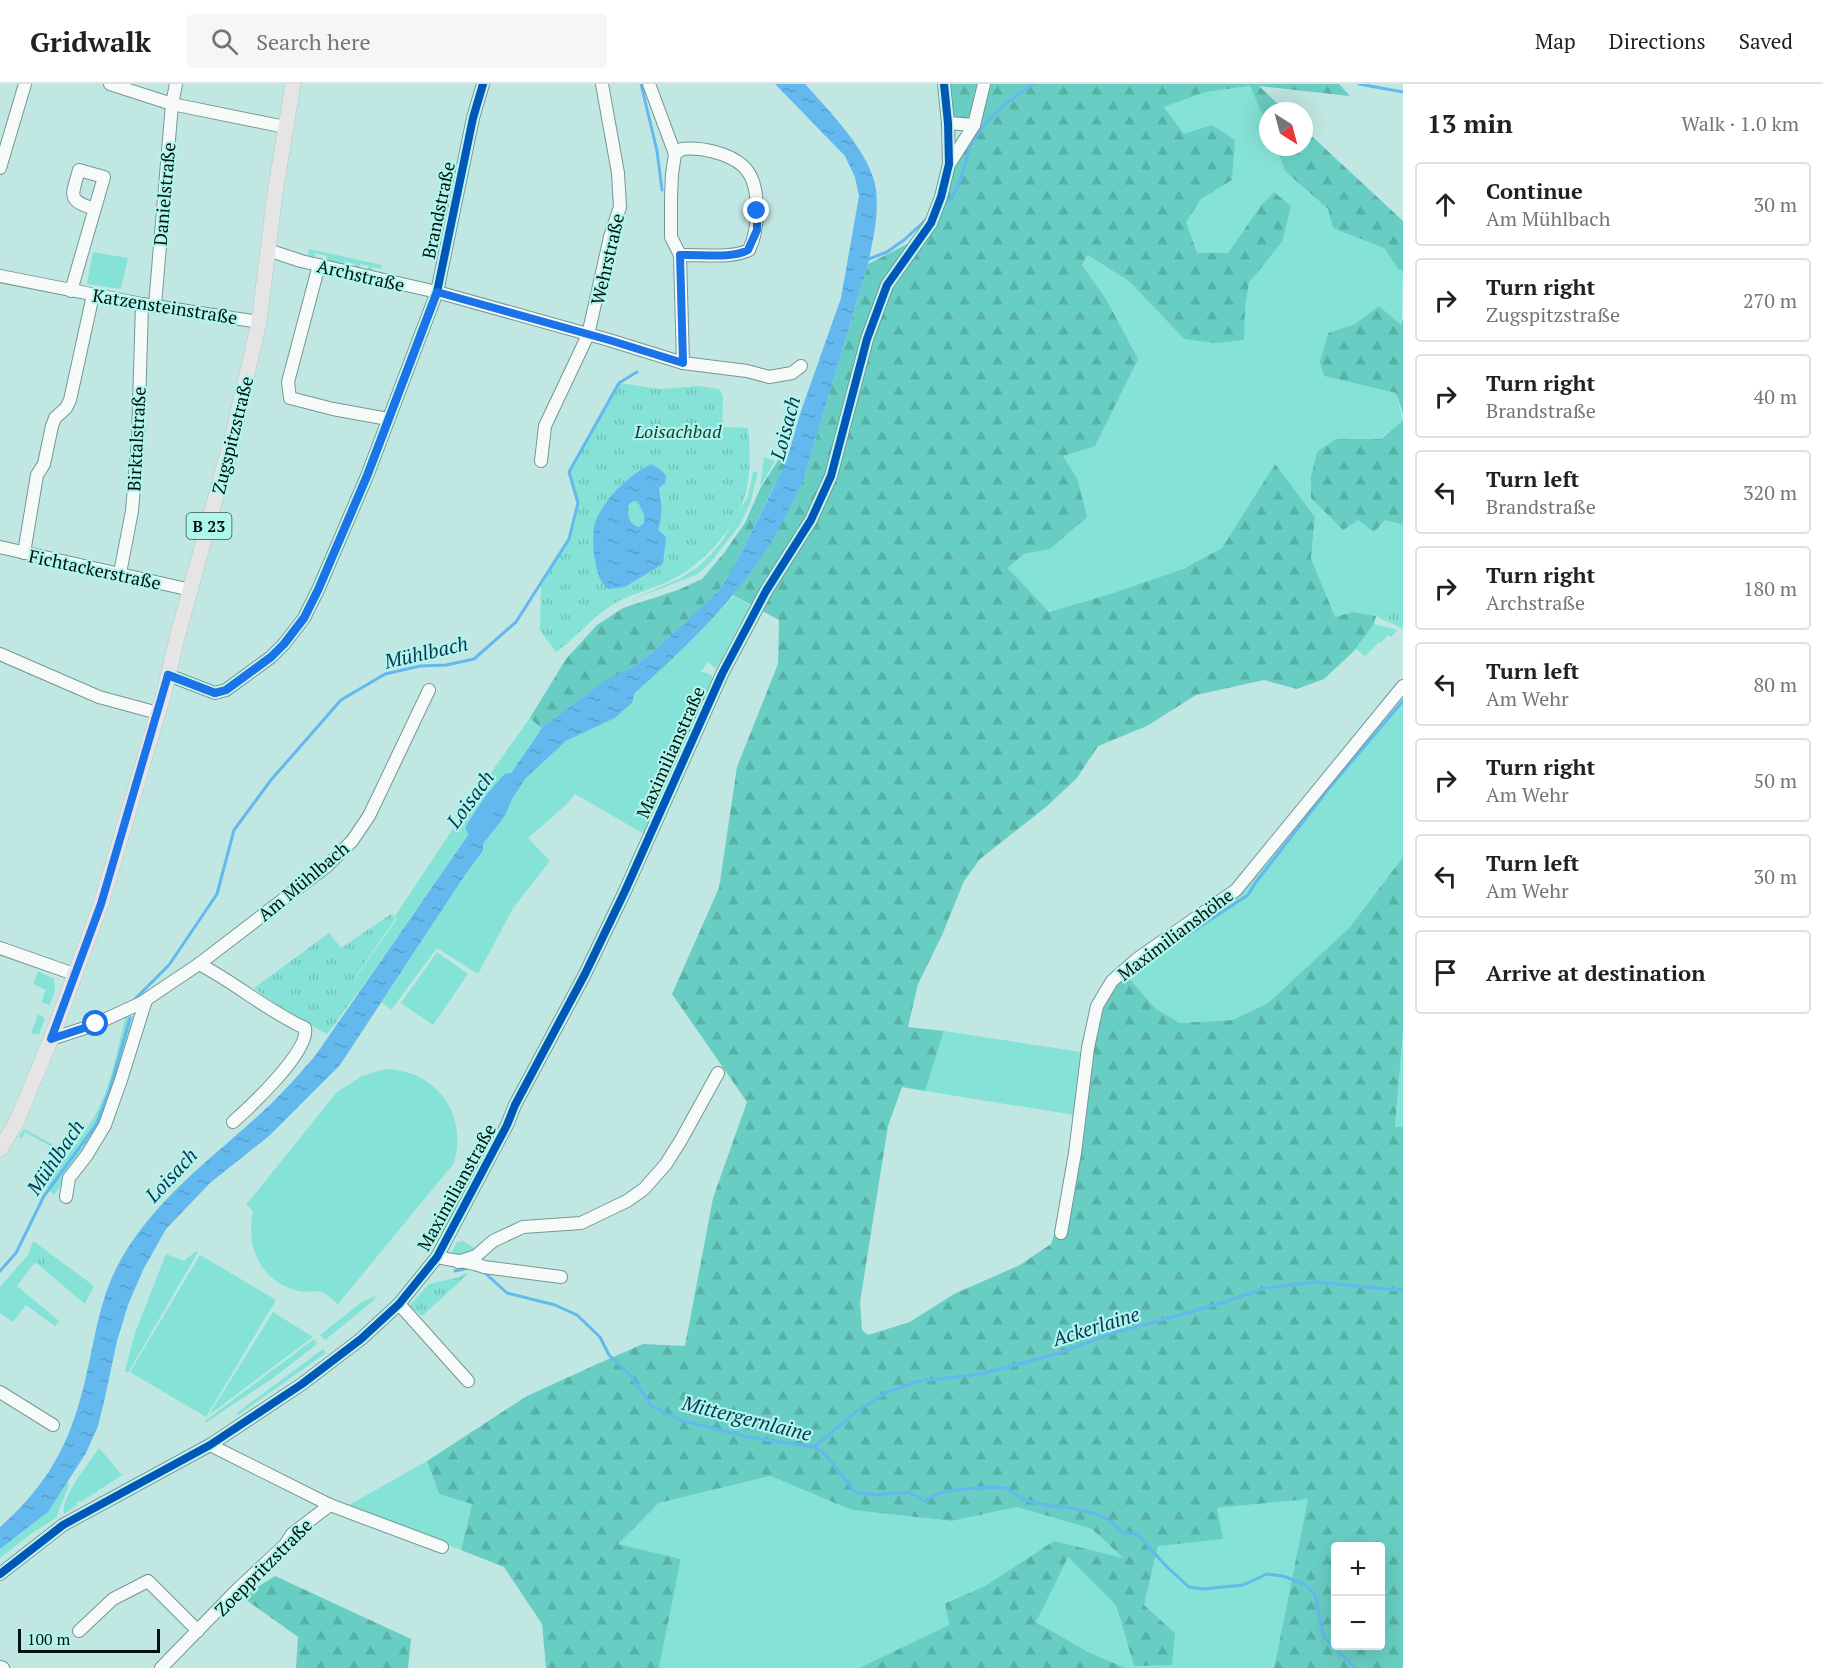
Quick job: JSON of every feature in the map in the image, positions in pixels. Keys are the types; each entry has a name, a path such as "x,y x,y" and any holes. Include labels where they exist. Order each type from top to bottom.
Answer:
{"main road":[{"name":"Zugspitzstraße","path":"0,1149 16,1123 51,1039 101,904 158,713 234,431 259,322 285,126 293,84"}],"street":[{"path":"0,168 25,84"},
{"path":"110,84 172,104 285,126"},
{"name":"Danielstraße","path":"148,304 176,84"},
{"name":"Brandstraße","path":"168,675 215,693 226,690 252,672 284,644 304,618 367,476 437,292 473,118 483,84"},
{"name":"Wehrstraße","path":"541,462 545,426 588,335 610,237 620,207 618,173 602,84"},
{"path":"649,84 675,154 672,174 671,237 680,255 683,363"},
{"path":"944,84 950,164"},
{"path":"950,164 974,125 984,84"},
{"path":"948,123 974,125"},
{"path":"665,127 691,148"},
{"path":"675,154 682,149 691,148 716,153 743,166 755,190 757,230 748,250 741,254 732,256 680,255"},
{"name":"Maximilianstraße","path":"0,1574 63,1525 210,1445 334,1360 399,1304 437,1257 589,965 625,891 698,723 739,642 766,591 812,520 831,476 867,339 887,285 931,223 950,164"},
{"name":"Katzensteinstraße","path":"71,291 95,209"},
{"name":"Archstraße","path":"268,250 319,265 437,292 683,363 747,371 769,377 792,373 801,366"},
{"path":"319,265 288,382 290,398 388,419"},
{"name":"Katzensteinstraße","path":"0,276 93,295 259,322"},
{"path":"24,553 37,474 44,464 52,426 70,400 93,295"},
{"name":"Birktalstraße","path":"120,573 132,511 148,304"},
{"name":"Fichtackerstraße","path":"0,547 191,590"},
{"path":"0,654 99,697 158,713"},
{"name":"Maximilianshöhe","path":"1061,1233 1075,1153 1088,1048 1097,1006 1112,981 1137,959 1236,890 1403,686"},
{"name":"Am Mühlbach","path":"51,1039 91,1026 143,1002 199,964 327,866 352,841 369,816 429,690"},
{"path":"0,948 74,974"},
{"path":"199,964 224,976 282,1018 305,1028 303,1043 273,1083 232,1122"},
{"path":"66,1197 69,1178 87,1155 105,1125 121,1080 143,1002"},
{"path":"458,1262 476,1256 493,1241 523,1227 581,1223 619,1205 645,1189 666,1164 681,1140 718,1072"},
{"path":"437,1257 475,1263 484,1267 561,1277"},
{"path":"399,1304 468,1381"},
{"path":"0,1392 53,1425"},
{"name":"Zoeppritzstraße","path":"210,1445 330,1505 442,1547"},
{"name":"Zoeppritzstraße","path":"161,1668 238,1589 285,1545 292,1534 330,1505"},
{"name":"Zoeppritzstraße","path":"79,1631 113,1599 148,1581 198,1631"}],"green space":[{"path":"944,84 1339,84 1350,96 1259,86 1276,102 1259,102 1259,107 1250,86 1206,92 1164,107 1184,134 1212,125 1235,140 1232,180 1201,199 1186,222 1197,253 1228,253 1262,204 1274,192 1291,206 1282,242 1249,283 1245,308 1244,340 1215,343 1184,339 1130,282 1088,255 1082,265 1106,299 1138,359 1095,446 1063,456 1077,478 1087,517 1050,549 1024,554 1008,568 1049,612 1183,569 1222,548 1275,464 1315,517 1311,558 1335,617 1352,612 1376,616 1374,624 1354,651 1324,679 1297,689 1264,680 1196,695 1147,726 1098,746 1077,778 1046,807 980,859 964,881 942,935 918,984 908,1027 944,1031 925,1091 902,1087 888,1126 860,1302 862,1330 868,1335 910,1322 954,1294 1020,1265 1051,1244 1059,1219 1075,1115 1081,1052 1087,1027 1102,987 1127,976 1156,1009 1180,1023 1232,1020 1268,1003 1350,927 1403,857 1403,1032 1395,1127 1403,1126 1403,1668 1274,1668 1308,1499 1217,1508 1223,1539 1158,1546 1144,1605 1175,1633 1172,1665 1134,1666 1116,1605 1068,1557 1036,1622 1090,1653 1126,1668 859,1668 949,1625 945,1603 985,1586 1054,1541 1123,1558 1092,1529 1017,1507 952,1521 852,1510 770,1476 659,1503 618,1544 681,1559 659,1668 546,1668 542,1624 504,1567 461,1550 472,1504 439,1494 427,1461 527,1396 595,1365 643,1344 685,1346 713,1198 747,1102 672,994 719,888 737,767 778,664 779,620 733,595 767,548 804,478 868,264 921,237 949,164 973,126 948,123"},
{"path":"1250,86 1259,107 1259,156 1279,156 1285,171 1328,209 1384,248 1398,269 1403,271 1402,326 1379,307 1355,324 1328,333 1325,376 1396,393 1403,420 1380,439 1336,439 1358,520 1385,520 1403,525 1403,608 1390,599 1376,616 1352,612 1335,617 1311,558 1315,517 1275,465 1222,548 1183,569 1049,612 1008,568 1024,554 1050,549 1077,478 1063,456 1106,299 1082,265 1089,255 1130,282 1184,339 1245,308 1249,283 1282,242 1273,193 1262,204 1228,253 1197,254 1185,222 1201,199 1232,180 1212,125 1184,135 1164,107 1206,92"},
{"path":"1313,137 1403,221 1403,271 1398,269 1384,248 1333,228 1328,209 1285,171 1279,156 1313,156"},
{"path":"309,249 382,265 381,269 372,267 373,272 366,271 369,266 360,264 361,270 352,268 355,264 344,261 345,265 325,260 328,256 315,253 315,257 308,255"},
{"path":"93,252 128,258 121,289 87,284"},
{"path":"1379,306 1401,325 1403,318 1403,414 1396,393 1324,376 1320,362 1328,333 1355,324"},
{"name":"Loisachbad","path":"619,383 660,389 699,386 719,389 723,396 722,427 748,428 750,460 746,492 735,518 719,542 687,571 612,605 556,652 540,630 541,585 569,540 578,503 569,472","holes":["622,484 659,488 662,499 659,506 662,516 657,530 663,564 625,587"]},
{"path":"1403,420 1403,525 1385,520 1374,532 1358,520 1343,530 1311,498 1311,477 1317,452 1336,439 1381,439"},
{"path":"764,457 775,461 760,487"},
{"path":"779,459 785,464 734,567 719,590 653,652 631,668 591,691 542,729 530,718 566,659 597,625 623,608 678,590 702,579 745,523 760,489"},
{"path":"753,472 758,472 750,504 739,526 710,563 698,574 631,600 681,578 698,567 712,553 723,540 748,496"},
{"path":"638,501 644,515 644,523 639,527 630,521 628,515 629,504"},
{"path":"734,596 753,607 744,617 716,669 708,662 700,673 704,672 713,676 644,834 575,794 567,804 528,838 550,861 513,908 478,974 437,948 391,1010 382,1002 465,875 483,852 483,844 505,816 511,801 525,779 566,741 615,718 632,703 636,692 692,640"},
{"path":"1390,599 1403,608 1403,629 1376,616"},
{"path":"1374,624 1397,630 1391,637 1388,635 1381,643 1379,642 1365,656 1356,649"},
{"path":"1403,693 1403,857 1350,927 1268,1003 1232,1020 1180,1023 1156,1009 1127,976 1132,970 1231,899"},
{"path":"530,718 542,729 362,987 353,981 397,919 395,916 480,788"},
{"path":"391,914 396,918 353,980 362,987 327,1034 287,1013 254,988 329,933 341,948"},
{"path":"437,952 468,974 433,1025 401,1003"},
{"path":"38,971 54,979 55,990 50,1005 41,1002 46,990 33,984"},
{"path":"38,1014 45,1018 39,1034 31,1034"},
{"path":"139,1014 108,1110 75,1166 54,1195 44,1185 77,1144 94,1117 109,1082 125,1018"},
{"path":"944,1031 1081,1052 1075,1115 925,1091"},
{"path":"1403,1032 1403,1126 1395,1127"},
{"path":"385,1069 413,1074 439,1091 452,1112 456,1124 457,1150 454,1163 338,1304 322,1292 302,1292 286,1287 266,1271 254,1250 251,1237 253,1211 246,1205 337,1092 362,1076"},
{"path":"24,1129 65,1151 64,1154 25,1132 22,1138 19,1137"},
{"path":"478,1171 442,1234 436,1229"},
{"path":"461,1240 479,1251 468,1258 450,1255 457,1242"},
{"path":"33,1241 94,1286 85,1304 35,1262 17,1286 59,1321 55,1326 26,1305 13,1322 0,1313 0,1287 28,1255"},
{"path":"37,1247 49,1256 43,1265 24,1261"},
{"path":"196,1251 198,1252 128,1373 125,1371 135,1333 166,1254 184,1261"},
{"path":"200,1255 276,1300 206,1417 130,1372"},
{"path":"465,1273 468,1274 422,1316 409,1306 429,1284 460,1277"},
{"path":"376,1296 373,1301 325,1340 320,1335 362,1302"},
{"path":"273,1312 313,1337 209,1415"},
{"path":"314,1339 317,1344 273,1378 205,1423 205,1421"},
{"path":"323,1349 326,1353 238,1415 237,1413"},
{"path":"99,1448 122,1475 76,1503 77,1505 64,1514 66,1499"},
{"path":"427,1461 439,1494 472,1503 461,1550 349,1505"},
{"path":"770,1476 852,1510 952,1521 1017,1507 1092,1529 1124,1559 1054,1541 985,1586 945,1602 949,1625 859,1668 659,1668 681,1559 617,1544 659,1503"},
{"path":"67,1482 69,1485 56,1518 0,1558 0,1549 48,1512"},
{"path":"1308,1499 1274,1668 1126,1668 1090,1653 1036,1622 1067,1556 1116,1605 1134,1666 1175,1633 1144,1605 1158,1545 1223,1539 1217,1508"},
{"path":"275,1576 411,1639 408,1668 296,1668 298,1637 242,1597"}],"water":[{"path":"775,84 805,84 826,107 867,162 873,176 877,199 875,227 868,264 804,478 783,522 739,587 689,642 635,693 632,703 615,718 566,741 525,779 511,801 505,816 483,844 483,851 340,1065 269,1136 210,1183 166,1229 143,1270 128,1305 117,1341 98,1426 86,1453 48,1512 0,1549 0,1527 35,1491 60,1453 69,1433 83,1388 104,1300 113,1275 133,1240 169,1197 272,1103 315,1056 543,727 603,682 631,668 653,652 719,590 734,567 787,459 800,414 841,298 859,196 855,177 845,156"},
{"path":"651,464 666,476 665,483 659,488 661,520 658,530 666,537 663,564 625,587 608,589 600,579 596,564 593,542 595,523 604,505 626,481","holes":["634,501 638,502 644,515 644,523 639,527 630,521 628,511 629,504"]}],"waterway":[{"name":"Mühlbach","path":"641,84 657,151 662,190"},
{"path":"941,208 948,202 957,187 976,136 990,118 1034,84"},
{"path":"1359,84 1403,92"},
{"path":"866,260 887,252 929,217"},
{"name":"Mühlbach","path":"135,999 169,965 217,894 234,830 271,780 341,700 385,674 420,666 446,665 474,659 516,622 569,539 578,503 569,472 619,383 637,372"},
{"path":"1167,948 1248,895 1330,787 1403,701"},
{"name":"Loisach","path":"474,828 509,781"},
{"name":"Mühlbach","path":"0,1271 16,1253 44,1196 96,1125 110,1089 130,1018"},
{"name":"Mittergernlaine","path":"455,1271 469,1268"},
{"name":"Mittergernlaine","path":"484,1272 507,1293 555,1305 577,1315 600,1337 609,1355 629,1374 652,1406 680,1420 748,1437 814,1447 825,1454 855,1492 876,1495 909,1492 924,1501 940,1493 954,1490 1005,1488 1025,1500 1038,1504 1089,1511 1112,1522 1122,1532 1137,1534 1189,1587 1203,1589 1243,1585 1267,1574 1283,1576 1306,1585 1315,1595 1324,1637 1355,1668"},
{"name":"Ackerlaine","path":"814,1447 855,1413 885,1393 919,1381 981,1374 1056,1354 1114,1333 1209,1307 1266,1288 1314,1282 1398,1290 1403,1288"}],"cycle path":[{"path":"168,675 215,693 226,690 271,657 304,618 367,476 437,292 473,118 483,84"},
{"path":"0,1574 63,1525 210,1445 302,1384 361,1339 399,1304 437,1257 585,974 625,891 722,674 766,591 811,520 831,476 867,339 887,285 931,223 941,197 949,164 944,84"}],"route":[{"path":"96,1024 51,1039 101,904 143,768 168,675 215,693 226,690 271,657 304,618 349,521 437,292 683,363 680,255 732,256 741,254 748,250 753,242 757,230 757,211"}]}
